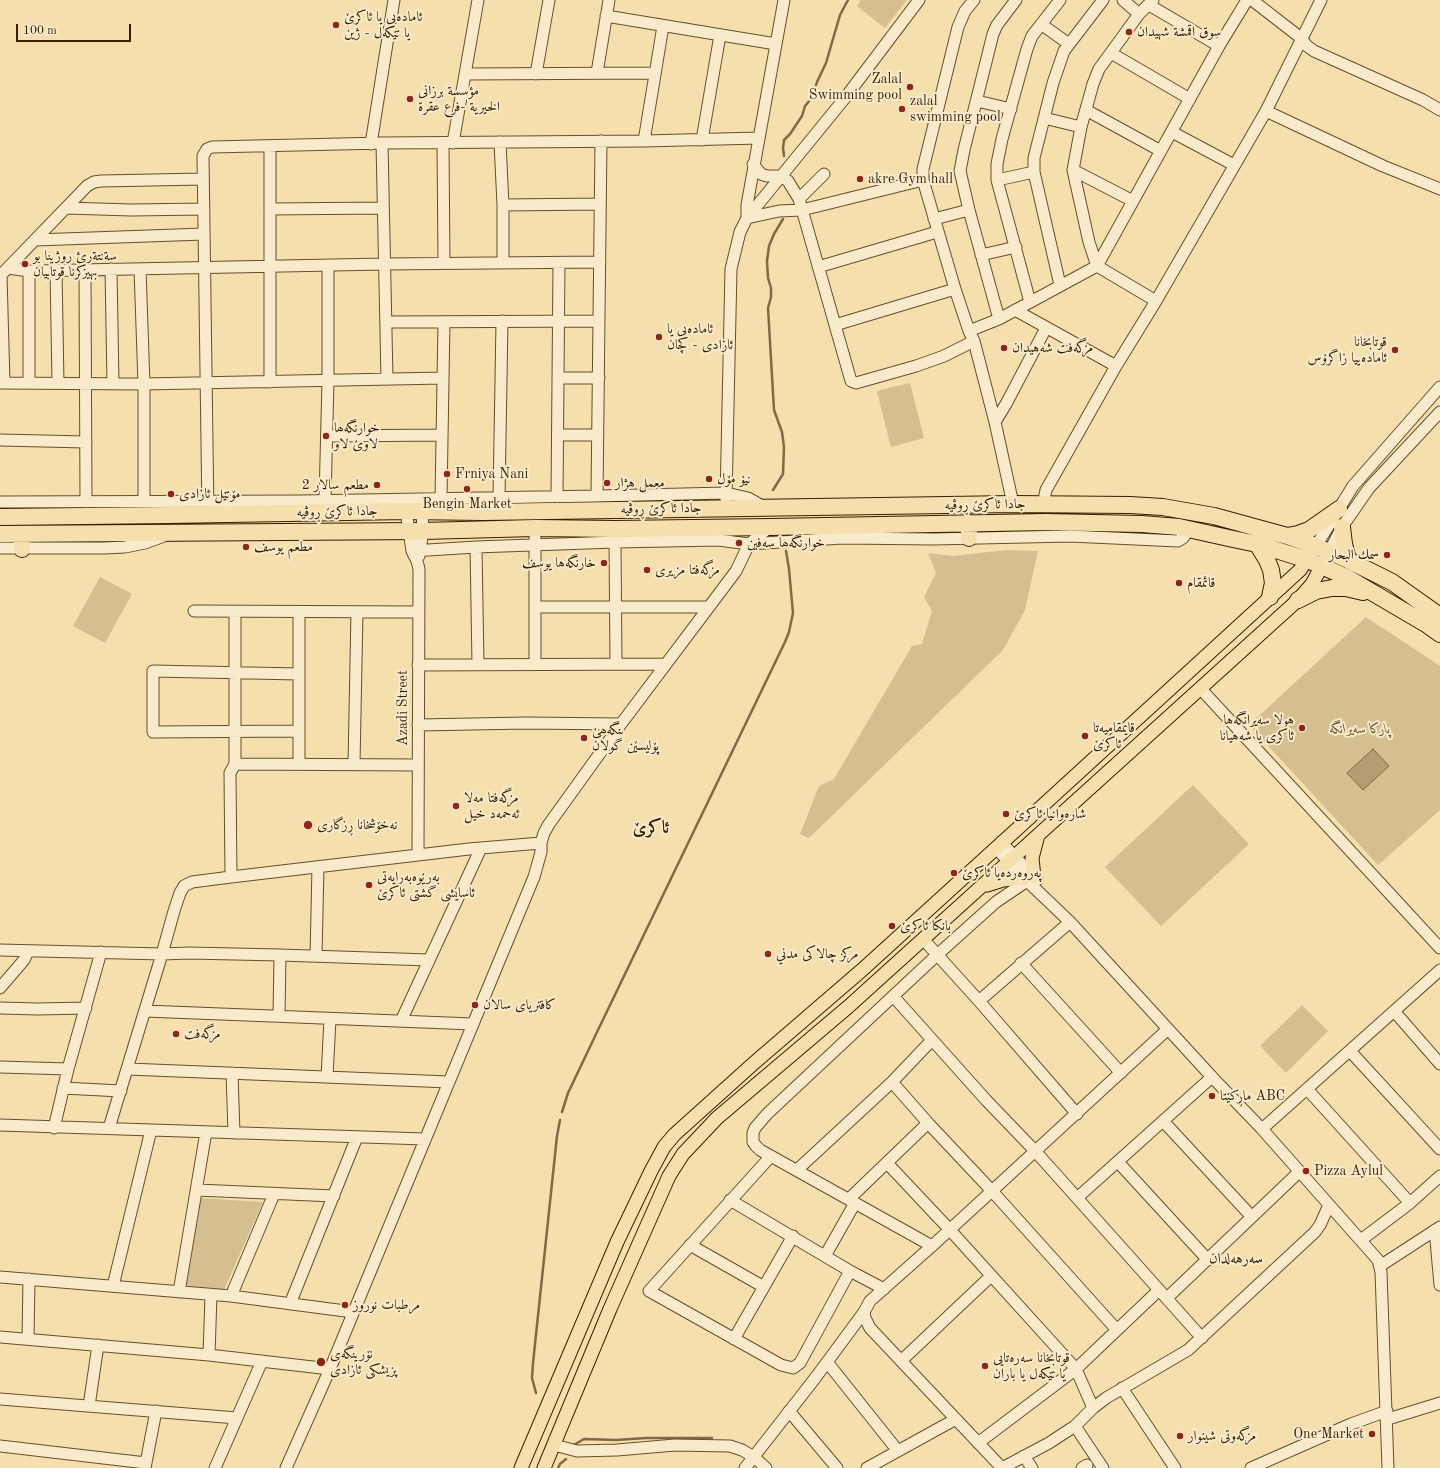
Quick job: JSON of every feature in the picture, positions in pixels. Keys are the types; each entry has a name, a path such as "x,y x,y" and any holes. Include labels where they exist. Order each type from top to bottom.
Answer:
{"highway":[{"name":"جادا ئاکرێ ڕوڤیە","path":"0,517 208,508 302,507 483,512 1013,504 1130,505 1163,507 1214,516 1287,536 1322,549 1392,582 1440,616"},
{"path":"1287,536 1309,530 1339,509"},
{"name":"جادا ئاکرێ ڕوڤیە","path":"0,534 22,541 170,532 770,527 969,530 1046,522 1109,522 1179,527 1257,544 1315,563 1346,577 1373,594"},
{"path":"1342,527 1348,560"},
{"path":"1257,544 1267,560 1271,570 1273,583 1270,597"},
{"path":"1298,600 1316,591 1332,588 1346,588 1373,594 1426,624 1440,634"}],"main road":[{"path":"544,1468 610,1309 669,1176 683,1154 717,1118 848,1007 1298,600 1312,584 1315,563 1322,549"},
{"path":"521,1468 617,1242 651,1170 664,1147 674,1135 704,1107 835,994 1300,570 1315,563"},
{"path":"1154,704 1166,718"},
{"path":"978,889 991,883 1003,880 1028,878 1038,835"},
{"path":"835,994 848,1007"},
{"path":"513,1468 526,1455"}],"street":[{"path":"387,379 383,208 377,143 394,0"},
{"path":"444,263 448,143 466,74 478,0"},
{"path":"536,74 549,0"},
{"path":"597,73 609,0"},
{"path":"747,218 746,205 784,0"},
{"path":"726,509 731,269 740,232 747,218 845,98 919,0"},
{"path":"974,0 965,11 958,27 924,169 923,180 937,232 972,336 1013,504"},
{"path":"999,318 969,210 960,171 993,34 997,25 1016,0"},
{"path":"1030,302 998,180 997,164 1002,139 1026,49 1032,36 1060,0"},
{"path":"1060,285 1034,172 1034,158 1053,83 1064,51 1103,0"},
{"path":"1123,0 1139,14"},
{"path":"754,164 757,170 767,176 781,176 788,181 799,199 851,381 854,383 916,366 944,356 999,318 1097,266 1219,46 1247,0"},
{"path":"1252,0 1301,38 1314,52 1423,100 1440,110"},
{"path":"1044,505 1046,490 1116,366 1266,111 1321,0"},
{"path":"1156,300 1097,266 1089,242 1073,170 1081,127 1099,69 1139,14 1151,3 1219,46"},
{"path":"606,16 776,44"},
{"path":"1041,24 1068,44"},
{"path":"644,141 663,26"},
{"path":"702,140 720,35"},
{"path":"1111,53 1190,99"},
{"path":"466,74 655,73"},
{"path":"977,101 1011,109"},
{"path":"1086,110 1161,151"},
{"path":"1266,111 1383,166 1440,189"},
{"path":"1044,118 1081,127"},
{"path":"1172,132 1234,165"},
{"path":"0,502 144,501 208,508 203,179 203,156 207,149 212,147 377,143 644,141 759,138"},
{"path":"597,496 601,141"},
{"path":"500,142 503,205 503,263"},
{"path":"270,146 270,382"},
{"path":"1073,170 1133,202"},
{"path":"998,180 1034,172"},
{"path":"799,199 824,174"},
{"path":"203,179 98,181 87,186 3,273 2,383 144,384 442,378"},
{"path":"747,218 778,211 802,210 923,180"},
{"path":"503,205 600,204"},
{"path":"66,208 131,210 204,209"},
{"path":"270,208 383,208"},
{"path":"934,219 969,210"},
{"path":"818,267 937,232"},
{"path":"35,240 204,234"},
{"path":"981,255 1016,247"},
{"path":"3,273 56,270 270,266 600,262"},
{"path":"557,497 559,263"},
{"path":"325,499 328,380 328,265"},
{"path":"111,269 113,384"},
{"path":"140,269 144,384 144,501"},
{"path":"56,270 58,383"},
{"path":"85,270 86,502"},
{"path":"29,271 29,383"},
{"path":"835,325 955,289"},
{"path":"1015,310 1116,366"},
{"path":"499,498 502,321"},
{"path":"386,322 599,321"},
{"path":"441,498 444,322"},
{"path":"994,422 1006,404 1046,328"},
{"path":"558,378 599,378"},
{"path":"1322,549 1339,509 1353,486 1440,387"},
{"path":"1322,549 1342,527 1369,488 1440,412"},
{"path":"327,436 441,435"},
{"path":"558,435 598,435"},
{"path":"0,440 86,442"},
{"path":"302,507 325,499 499,498 726,493 748,498 767,508"},
{"name":"Azadi Street","path":"414,511 417,554 418,612 418,855"},
{"name":"Azadi Street","path":"414,511 416,531"},
{"path":"286,1468 354,1312 534,877 540,858 541,843 549,824 621,724 736,571 749,544 770,527"},
{"path":"535,528 535,664"},
{"path":"742,528 749,544"},
{"path":"417,554 476,547 535,544 718,540 749,544 842,538 934,539 969,530"},
{"path":"0,548 22,541"},
{"path":"615,542 616,664"},
{"path":"476,547 478,665"},
{"path":"535,606 708,607"},
{"path":"194,611 418,612"},
{"path":"231,877 230,773 235,764 235,612"},
{"path":"299,612 299,764"},
{"path":"354,764 357,612"},
{"path":"418,665 666,664"},
{"path":"299,674 153,671 153,732 299,731"},
{"path":"1200,688 1440,948"},
{"path":"418,725 526,722 621,724"},
{"path":"235,764 418,765"},
{"path":"109,1128 128,1069 174,911 184,886 192,882 231,877 481,848 541,843"},
{"path":"999,845 1028,878 1042,886 1043,897 1070,922 1212,1077 1262,1129 1374,1254 1380,1266 1388,1468"},
{"path":"401,1021 481,848"},
{"path":"316,956 318,868"},
{"path":"932,1246 771,1156 756,1146 753,1142 754,1133 760,1121 937,955 996,902 1028,878"},
{"path":"979,1001 1070,922"},
{"path":"923,938 1077,1114"},
{"path":"0,950 280,955 429,960"},
{"path":"0,988 24,960 28,951"},
{"path":"54,1128 68,1069 102,952"},
{"path":"279,1016 280,955"},
{"path":"1021,963 1121,1073"},
{"path":"1262,1129 1440,970"},
{"path":"893,996 986,1100 1036,1152 1202,1338"},
{"path":"0,1008 38,1010 86,1008"},
{"path":"145,1011 473,1024"},
{"path":"1394,1011 1438,1059"},
{"path":"327,1077 330,1019"},
{"path":"745,1468 827,1362 864,1312 870,1301 1036,1152 1168,1029"},
{"path":"797,1170 892,1082 932,1040"},
{"path":"1350,1051 1440,1149"},
{"path":"0,1066 68,1069"},
{"path":"128,1069 449,1082"},
{"path":"232,1073 234,1133"},
{"path":"1077,1198 1212,1077"},
{"path":"892,1082 928,1124 992,1191 1117,1330"},
{"path":"63,1088 121,1091"},
{"path":"1307,1089 1410,1203"},
{"path":"1163,1121 1252,1217"},
{"path":"825,1256 852,1201 887,1163 928,1124"},
{"path":"0,1125 54,1128 109,1128 426,1139"},
{"path":"113,1286 151,1130"},
{"path":"179,1292 206,1132"},
{"path":"290,1304 357,1137"},
{"path":"771,1156 649,1291 781,1365 789,1368 796,1367 800,1363 850,1271"},
{"path":"1118,1162 1208,1260"},
{"path":"887,1163 1076,1369 1093,1408"},
{"path":"978,1443 1076,1369 1117,1330 1208,1260 1299,1172"},
{"path":"1361,1240 1410,1203 1440,1176"},
{"path":"197,1190 334,1196"},
{"path":"230,1296 274,1194"},
{"path":"730,1200 850,1271 884,1289"},
{"path":"864,1312 867,1324 870,1328 1002,1468 1049,1443 1075,1426 1093,1408 1122,1388 1188,1350 1315,1232 1320,1225 1329,1205"},
{"path":"1380,1266 1437,1228"},
{"path":"1437,1228 1440,1285"},
{"path":"734,1339 793,1236"},
{"path":"690,1245 764,1287"},
{"path":"901,1361 992,1276"},
{"path":"0,1277 230,1296 354,1312"},
{"path":"28,1339 29,1279"},
{"path":"208,1355 211,1295"},
{"path":"0,1337 208,1355 330,1369"},
{"path":"89,1406 98,1345"},
{"path":"215,1468 262,1361"},
{"path":"827,1362 898,1451"},
{"path":"1122,1388 1175,1468"},
{"path":"0,1399 237,1418"},
{"path":"1251,1468 1351,1424 1440,1403"},
{"path":"0,1446 146,1465 156,1411"},
{"path":"789,1411 837,1468"},
{"path":"867,1468 956,1419"},
{"path":"1075,1426 1103,1468"},
{"path":"554,1445 577,1451 617,1450 675,1445 715,1445 737,1448 754,1457 766,1468"},
{"path":"1024,1456 1032,1468"}],"green space":[{"path":"861,0 907,0 885,28 857,6"},
{"path":"910,383 924,438 891,447 877,391"},
{"path":"1007,550 1038,551 1025,610 1003,650 809,838 800,834 819,786 834,779 912,646 922,644 932,611 924,597 936,573 928,553 953,556"},
{"path":"100,577 132,594 105,643 73,626"},
{"name":"پارکا سەیرانگه","path":"1366,617 1440,666 1440,810 1378,865 1249,725"},
{"path":"1193,785 1249,844 1161,926 1105,867"},
{"path":"1302,1005 1328,1031 1286,1073 1260,1046"},
{"path":"199,1198 263,1202 223,1292 185,1288"}],"shaded area":[{"path":"1373,749 1389,766 1363,790 1347,773"}],"waterway":[{"path":"784,156 784,140 802,116 805,106 810,100 826,63 840,15 848,0"},
{"path":"773,490 783,474 784,447 782,432 774,410 768,308 771,297 771,288 768,278 767,261 769,246 783,219"},
{"path":"562,1112 568,1093 789,632 793,613 786,551"},
{"path":"536,1393 532,1378 533,1363 557,1136 560,1120"},
{"path":"572,1446 584,1439 616,1440 646,1438 712,1438"},
{"path":"558,1468 566,1459"}],"place":[{"name":"ئامادەیی یا ئاکرێ یا تێکەل - ژین","path":"336,25"},
{"name":"سوق اقمشة شهيدان","path":"1129,32"},
{"name":"Zalal Swimming pool","path":"910,87"},
{"name":"مؤسسة برزانى الخيرية -فرع عقرة","path":"410,99"},
{"name":"zalal swimming pool","path":"902,109"},
{"name":"akre Gym hall","path":"860,179"},
{"name":"سةنتةرئ روژينا بو بهيزكرنا قوتابيان","path":"25,264"},
{"name":"ئامادەیی یا ئازادی - کچان","path":"659,337"},
{"name":"مزگەفت شه‌هيدان","path":"1004,348"},
{"name":"قوتابخانا ئامادەییا زاگرۆس","path":"1395,350"},
{"name":"خوارنگەھا لاوێ لاو","path":"326,436"},
{"name":"Frniya Nani","path":"447,474"},
{"name":"نیۆ مۆل","path":"709,479"},
{"name":"معمل هژار","path":"607,483"},
{"name":"مطعم سالار 2","path":"377,485"},
{"name":"Bengin Market","path":"467,489"},
{"name":"مۆتێل ئازادی","path":"171,494"},
{"name":"خوارنگەھا سەفین","path":"739,543"},
{"name":"مطعم يوسف","path":"246,547"},
{"name":"سمك البحار","path":"1387,555"},
{"name":"خارنگەها یوسف","path":"604,563"},
{"name":"مزگەفتا مزیری","path":"647,570"},
{"name":"قائمقام","path":"1179,583"},
{"name":"هولا سەیرانگەها ئاکری یا شەهیانا","path":"1302,728"},
{"name":"قایمقامیەتا ئاکرێ","path":"1085,736"},
{"name":"بنگە‌ھێ پۆلیسێن گولان","path":"584,738"},
{"name":"مزگەفتا مەلا ئەحمەد خیل","path":"456,806"},
{"name":"شارەوانیا ئاکرێ","path":"1006,814"},
{"name":"نەخۆشخانا ڕزگاری","path":"308,825"},
{"name":"پەروەردەیا ئاكرێ","path":"954,873"},
{"name":"بەرێوەبەرایەتی ئاسایشی گشتی ئاکرێ","path":"369,885"},
{"name":"بانکا ئاکرێ","path":"892,926"},
{"name":"مركز چالاکى مدني","path":"768,954"},
{"name":"کافتریای سالان","path":"475,1005"},
{"name":"مزگەفت","path":"176,1034"},
{"name":"ماڕکێتا ABC","path":"1212,1096"},
{"name":"Pizza Aylul","path":"1306,1171"},
{"name":"مرطبات نوروز","path":"345,1305"},
{"name":"نۆرینگەی پزیشکی ئازادی","path":"321,1362"},
{"name":"قوتابخانا سەرەتایی یا تێکەل یا باران","path":"985,1366"},
{"name":"One Market","path":"1372,1434"},
{"name":"مزگەوتی شينوار","path":"1180,1436"}],"district":[{"name":"ئاکرێ","path":"651,828"},
{"name":"سەرهەلدان","path":"1236,1259"}]}
